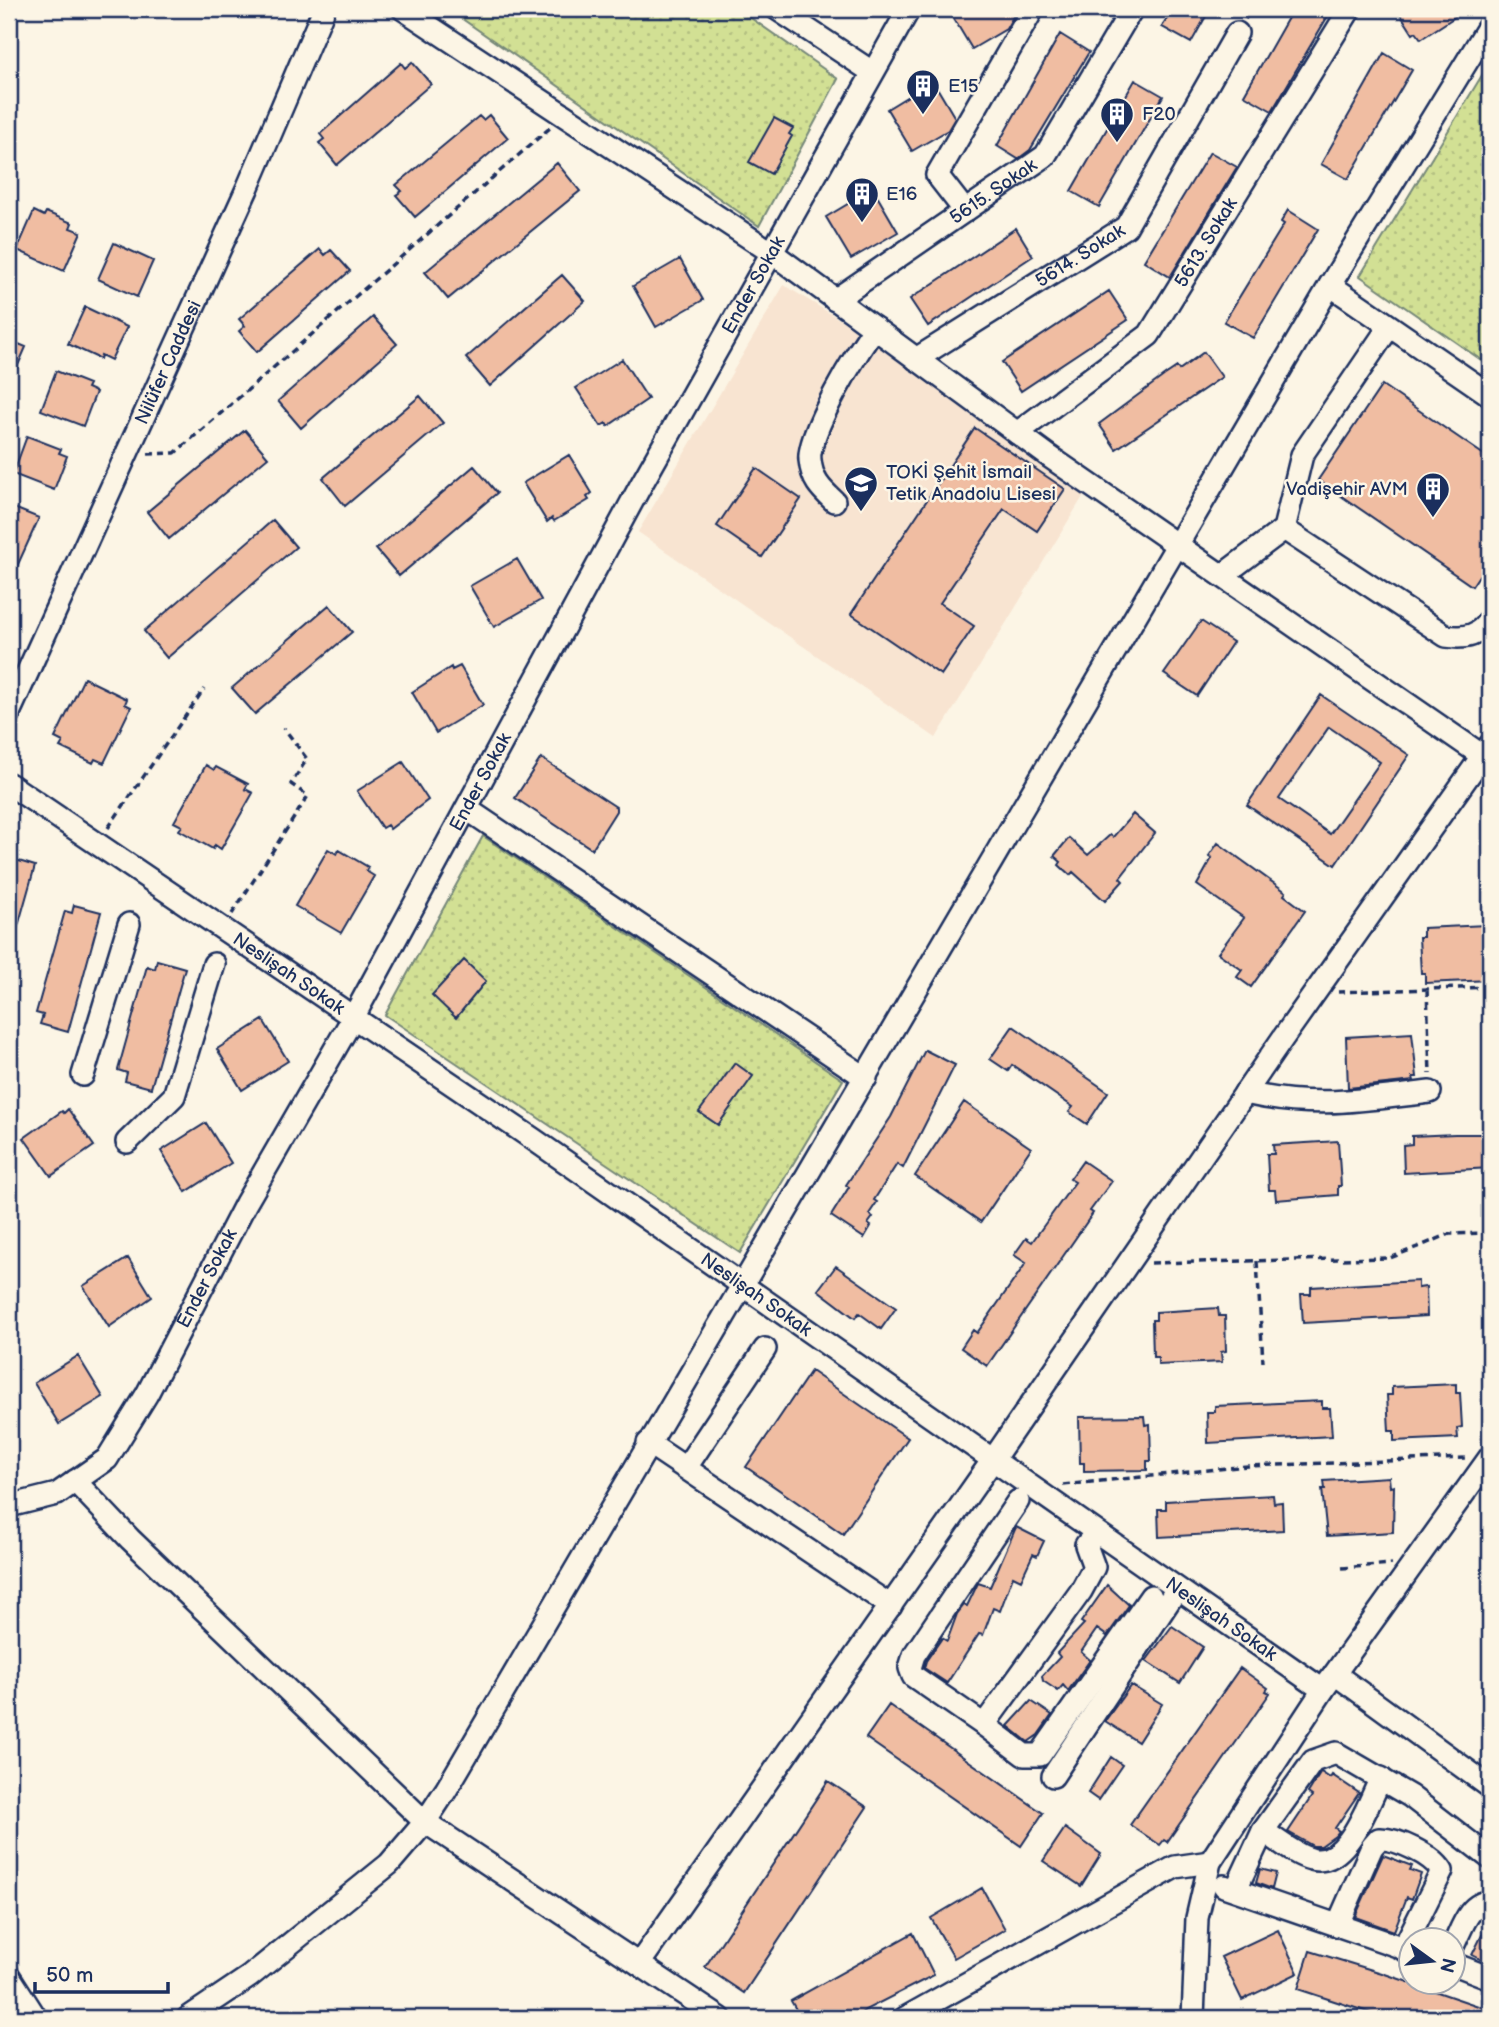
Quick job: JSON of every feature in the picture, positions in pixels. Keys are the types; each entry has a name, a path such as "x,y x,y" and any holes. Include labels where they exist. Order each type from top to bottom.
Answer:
{"street":[{"name":"Nilüfer Caddesi","path":"9,713 247,188 324,9"},
{"path":"402,9 771,252 1017,433 1488,754 1315,992 992,1461 639,1964"},
{"path":"777,9 872,72"},
{"name":"Ender Sokak","path":"9,1506 57,1494 107,1459 140,1405 246,1203 353,1018 771,252 909,9"},
{"path":"965,211 937,175 1033,9"},
{"name":"5615. Sokak","path":"835,300 1045,156 1132,9"},
{"name":"5613. Sokak","path":"1017,433 1149,335 1350,9"},
{"path":"188,2018 249,1977 389,1864 425,1822 866,1078 1330,285 1490,24"},
{"name":"5614. Sokak","path":"916,359 1126,227 1237,33"},
{"path":"1330,285 1490,396"},
{"path":"1223,575 1284,529 1302,456 1389,327"},
{"path":"834,501 815,483 809,457 823,418 860,346 875,328"},
{"path":"1284,529 1446,636 1464,639 1483,629 1490,619"},
{"name":"Neslişah Sokak","path":"9,785 353,1018 992,1461 1025,1495 1096,1534 1177,1589 1329,1682 1490,1787"},
{"path":"467,808 866,1078"},
{"path":"83,1075 129,924"},
{"path":"127,1142 174,1096 214,964"},
{"path":"1245,1093 1280,1101 1323,1104 1430,1092"},
{"path":"687,1466 765,1349"},
{"path":"648,1443 687,1466 891,1606"},
{"path":"1193,2018 1196,1918 1208,1870 1329,1682 1415,1563 1484,1457"},
{"path":"75,1481 130,1539 425,1822 720,2018"},
{"path":"1025,1495 915,1655 910,1668 913,1676 1024,1755 1040,1755 1152,1596"},
{"path":"984,1725 1081,1591 1094,1567 1086,1545 1096,1534"},
{"path":"1053,1776 1177,1589"},
{"path":"1236,1889 1264,1831 1313,1761 1336,1753 1381,1778 1490,1858"},
{"path":"1264,1831 1310,1859 1326,1861 1343,1851 1381,1778"},
{"path":"1338,1924 1372,1847 1379,1839 1389,1838 1437,1863 1442,1871 1418,1926"},
{"path":"905,2018 1175,1867 1208,1870 1236,1889 1398,1947"},
{"path":"1463,1926 1471,1909 1483,1902 1490,1902"},
{"path":"1468,1969 1490,1978"},
{"path":"9,1976 36,2018"}],"path":[{"path":"127,454 175,453 563,117"},
{"path":"97,844 204,689"},
{"path":"223,929 308,796 291,784 307,758 284,728"},
{"path":"1315,992 1490,987"},
{"path":"1427,989 1430,1092"},
{"path":"1128,1263 1390,1258 1450,1234 1490,1233"},
{"path":"1257,1261 1262,1362"},
{"path":"1025,1495 1248,1466 1484,1457"},
{"path":"1342,1568 1415,1563"}],"shaded area":[{"name":"TOKİ Şehit İsmail Tetik Anadolu Lisesi","path":"784,285 857,330 1084,495 936,738 638,532"}],"green space":[{"path":"448,9 738,9 838,79 759,226"},
{"path":"1490,62 1490,366 1360,276"},
{"path":"483,836 843,1080 740,1253 385,1015"}],"building":[{"path":"948,9 1011,9 1014,15 1006,29 972,49"},
{"path":"1173,9 1210,9 1191,43 1162,27"},
{"path":"1293,9 1332,9 1272,111 1244,95"},
{"path":"1397,9 1467,9 1421,39 1416,32 1413,34"},
{"path":"1060,34 1089,52 1030,150 1018,159 997,146"},
{"path":"1384,53 1412,70 1348,179 1321,164"},
{"path":"412,62 431,84 337,165 319,143 324,139 320,134 401,63 405,68"},
{"name":"F20","path":"1135,80 1163,96 1099,207 1071,191"},
{"name":"E15","path":"933,81 955,118 948,130 912,151 887,109"},
{"path":"489,115 508,138 415,217 396,195 402,191 396,185 479,116 483,120"},
{"path":"774,118 793,128 789,134 792,136 771,174 749,162"},
{"path":"1210,152 1237,167 1170,277 1144,261"},
{"path":"557,163 580,191 448,299 425,272"},
{"name":"E16","path":"873,189 898,232 851,259 826,217"},
{"path":"1288,210 1318,229 1253,338 1224,322 1284,224 1281,222"},
{"path":"34,211 44,216 46,212 72,223 70,228 81,232 64,271 17,250"},
{"path":"1016,228 1033,256 928,326 910,299"},
{"path":"114,243 153,261 137,297 98,279"},
{"path":"320,249 325,255 331,250 350,271 257,352 239,331 245,326 239,319"},
{"path":"680,259 703,300 656,327 633,286"},
{"path":"562,275 585,301 490,386 466,358"},
{"path":"1109,291 1128,320 1021,391 1002,362"},
{"path":"85,307 127,327 111,360 101,355 100,359 68,344"},
{"path":"373,317 397,344 301,428 278,401"},
{"path":"9,340 26,347 9,386"},
{"path":"1204,352 1222,377 1116,449 1099,424 1165,375 1177,367 1179,370"},
{"path":"622,359 648,399 608,426 606,423 601,426 576,388"},
{"path":"56,371 89,384 87,388 96,392 83,426 41,410"},
{"name":"Vadişehir AVM","path":"1382,385 1490,459 1490,559 1472,586 1318,480"},
{"path":"420,396 443,423 345,506 323,478"},
{"path":"975,428 1065,489 1037,531 1004,509 940,603 974,626 941,675 851,614"},
{"path":"245,430 268,457 169,539 147,512"},
{"path":"27,436 61,449 59,453 67,456 54,490 13,474"},
{"path":"569,455 592,493 587,497 589,500 554,521 552,518 547,522 523,483"},
{"path":"474,466 497,493 399,576 376,549"},
{"path":"756,468 801,499 762,557 717,526"},
{"path":"9,506 39,518 9,584"},
{"path":"273,520 296,547 167,658 144,631"},
{"path":"517,559 541,600 494,627 470,586"},
{"path":"329,605 352,632 255,714 232,688"},
{"path":"1201,621 1233,642 1197,696 1164,674"},
{"path":"460,666 483,705 436,733 412,692 451,667 452,670"},
{"path":"84,678 127,699 125,704 131,707 104,763 95,759 93,763 60,747 63,742 55,738"},
{"path":"1321,695 1409,755 1335,865 1247,805","holes":["1329,727 1380,762 1330,834 1279,799"]},
{"path":"541,758 616,807 592,849 515,798"},
{"path":"403,762 428,800 390,829 387,825 382,828 357,791"},
{"path":"206,765 214,770 216,767 248,784 245,789 253,793 221,849 215,845 213,849 179,830 182,826 174,822"},
{"path":"1133,814 1155,833 1120,878 1123,881 1105,901 1073,872 1070,875 1054,856 1069,838 1088,855 1110,835 1113,837"},
{"path":"1218,843 1286,892 1284,895 1305,911 1251,987 1237,977 1242,970 1218,953 1244,918 1197,885 1212,858 1209,856"},
{"path":"328,849 337,854 339,850 368,867 366,871 374,876 341,933 295,906"},
{"path":"9,858 35,866 13,944 9,943"},
{"path":"74,905 101,912 68,1032 40,1024 43,1015 36,1013 65,911 72,913"},
{"path":"1486,925 1486,934 1490,934 1490,980 1425,983 1425,973 1421,973 1419,937 1423,937 1423,928"},
{"path":"157,960 185,968 151,1088 125,1081 127,1073 118,1070 147,966 155,969"},
{"path":"464,960 486,981 456,1018 432,995"},
{"path":"263,1020 288,1061 242,1090 217,1049"},
{"path":"1013,1026 1108,1092 1087,1124 1069,1112 1073,1107 1012,1065 1008,1071 990,1059"},
{"path":"1412,1033 1417,1077 1413,1077 1414,1081 1348,1088 1346,1037"},
{"path":"925,1050 955,1065 903,1168 897,1164 874,1200 877,1202 869,1214 873,1217 868,1224 871,1226 864,1238 831,1216 849,1187 846,1185 891,1117"},
{"path":"735,1063 753,1076 718,1125 699,1112"},
{"path":"964,1102 1031,1148 981,1222 915,1176"},
{"path":"68,1109 94,1146 51,1176 24,1138"},
{"path":"206,1123 231,1163 186,1192 161,1151"},
{"path":"1490,1134 1490,1168 1404,1173 1403,1145 1412,1144 1412,1136"},
{"path":"1338,1141 1341,1186 1338,1186 1338,1195 1276,1200 1275,1190 1269,1190 1267,1154 1274,1154 1273,1145"},
{"path":"1083,1161 1112,1181 1090,1211 1093,1213 987,1366 961,1348 973,1330 977,1333 1026,1263 1014,1255 1026,1238 1032,1242 1075,1182 1070,1179"},
{"path":"128,1258 152,1297 109,1327 83,1286"},
{"path":"836,1266 896,1308 881,1329 859,1313 855,1318 818,1290"},
{"path":"1418,1281 1418,1288 1426,1287 1427,1316 1303,1323 1301,1294 1311,1294 1311,1287"},
{"path":"1218,1308 1219,1316 1225,1316 1226,1351 1221,1352 1222,1362 1158,1365 1158,1357 1153,1357 1152,1320 1156,1320 1156,1312"},
{"path":"78,1356 103,1397 59,1424 34,1383"},
{"path":"811,1371 908,1438 843,1534 746,1467"},
{"path":"1456,1384 1456,1393 1460,1393 1462,1427 1457,1428 1458,1438 1394,1441 1394,1431 1389,1431 1387,1395 1392,1395 1392,1387"},
{"path":"1322,1401 1322,1408 1330,1408 1332,1436 1208,1443 1207,1412 1215,1412 1215,1406"},
{"path":"1144,1416 1145,1425 1150,1424 1151,1461 1147,1461 1147,1470 1084,1471 1084,1463 1080,1463 1079,1417"},
{"path":"1389,1477 1390,1487 1394,1486 1393,1532 1327,1536 1322,1489 1325,1489 1324,1481"},
{"path":"1273,1495 1274,1503 1282,1502 1283,1530 1159,1537 1158,1509 1166,1509 1166,1501"},
{"path":"1016,1527 1044,1541 1037,1556 1033,1554 1021,1580 1013,1576 1000,1611 993,1608 983,1635 979,1634 947,1683 924,1668 926,1661 942,1638 947,1641 957,1614 964,1605 967,1606 978,1583 990,1587"},
{"path":"1107,1585 1129,1605 1107,1636 1097,1629 1081,1652 1090,1660 1068,1691 1063,1685 1058,1691 1043,1681 1042,1676 1060,1657 1057,1653 1084,1624 1081,1622"},
{"path":"1172,1626 1203,1647 1180,1683 1146,1661"},
{"path":"1240,1668 1268,1688 1266,1691 1270,1693 1167,1842 1164,1840 1160,1845 1130,1825"},
{"path":"1131,1685 1162,1704 1138,1742 1105,1721"},
{"path":"1031,1701 1052,1715 1038,1735 1028,1742 1008,1726"},
{"path":"889,1705 1043,1813 1021,1846 866,1738"},
{"path":"1111,1757 1122,1765 1098,1800 1088,1793"},
{"path":"1321,1772 1330,1778 1332,1775 1359,1793 1335,1828 1339,1831 1335,1836 1321,1846 1313,1846 1288,1832 1312,1796 1308,1793"},
{"path":"828,1781 867,1807 744,1993 705,1967"},
{"path":"1065,1828 1101,1854 1081,1886 1043,1861"},
{"path":"1383,1855 1412,1866 1410,1870 1421,1874 1412,1899 1407,1897 1394,1931 1355,1917"},
{"path":"1260,1869 1276,1873 1272,1889 1256,1883"},
{"path":"982,1888 1005,1929 954,1958 931,1918"},
{"path":"1490,1919 1490,1964 1472,1955"},
{"path":"1278,1930 1298,1973 1242,2000 1221,1957"},
{"path":"913,1933 934,1975 865,2010 855,2018 801,2018 791,2001"},
{"path":"1310,1951 1398,1978 1398,1996 1449,1996 1490,2010 1490,2018 1386,2018 1298,1989"}],"place":[{"name":"E15","path":"923,116"},
{"name":"F20","path":"1117,144"},
{"name":"E16","path":"862,224"},
{"name":"TOKİ Şehit İsmail Tetik Anadolu Lisesi","path":"861,513"},
{"name":"Vadişehir AVM","path":"1433,519"}]}
